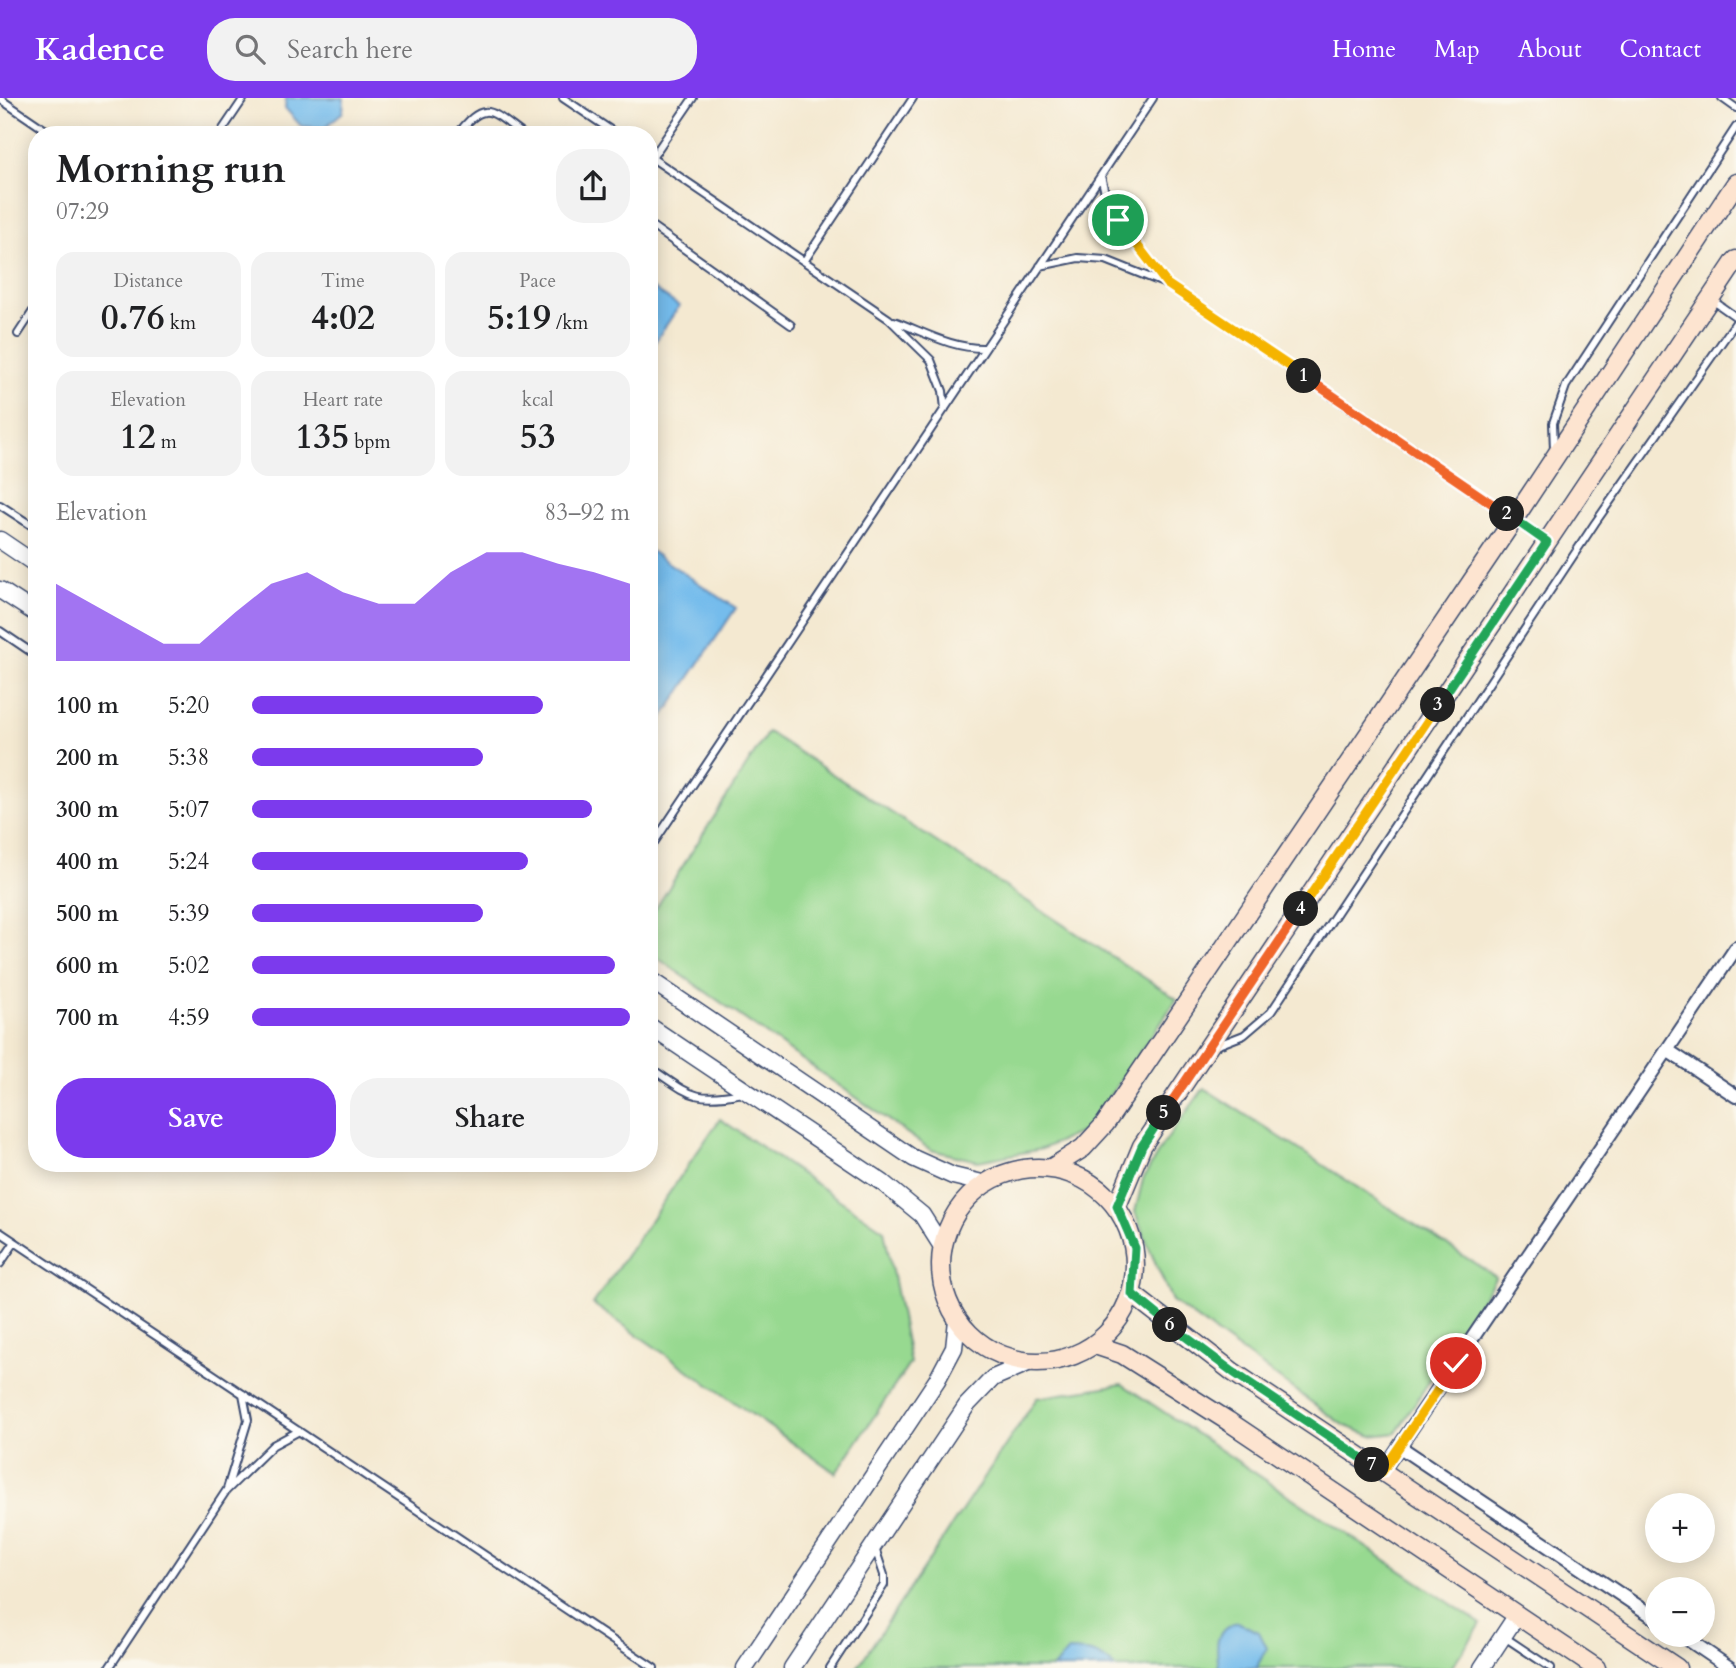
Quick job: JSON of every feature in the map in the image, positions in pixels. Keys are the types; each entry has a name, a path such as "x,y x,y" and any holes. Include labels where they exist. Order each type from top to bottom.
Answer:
{"main road":[{"path":"1053,1167 1083,1148 1105,1124 1514,519 1736,183"},
{"path":"1117,1206 1142,1146 1736,260"},
{"path":"1053,1167 1089,1180 1117,1206 1135,1248 1132,1294 1118,1323 1095,1345 1063,1360 1028,1363 988,1349 957,1320 945,1297 940,1271 941,1245 955,1210 982,1183 1016,1168 1053,1167"},
{"path":"1132,1294 1233,1372 1677,1668"},
{"path":"1095,1345 1122,1354 1228,1421 1596,1668"}],"street":[{"path":"0,540 28,559"},
{"path":"0,590 28,608"},
{"path":"1382,1472 1736,948"},
{"path":"658,985 913,1158 953,1176 982,1183"},
{"path":"658,1032 883,1183 922,1215 941,1245"},
{"path":"1667,1051 1736,1096"},
{"path":"745,1668 937,1380 954,1348 957,1320"},
{"path":"792,1668 967,1405 993,1378 1028,1363"},
{"path":"1400,1447 1645,1611"},
{"path":"1482,1668 1517,1615"},
{"path":"1699,1647 1730,1668"}],"lane":[{"path":"225,126 244,98"},
{"path":"563,98 605,126"},
{"path":"658,147 693,98"},
{"path":"805,260 914,98"},
{"path":"658,837 1153,98"},
{"path":"1722,98 1736,108"},
{"path":"0,99 40,126"},
{"path":"463,126 479,111 490,110 512,126"},
{"path":"1554,459 1553,423 1566,386 1736,127"},
{"path":"658,162 889,319 931,360 940,378 945,409"},
{"path":"1101,176 1106,197 1118,220 1167,284"},
{"path":"658,230 791,325"},
{"path":"1040,266 1078,258 1107,260 1167,284 1547,542"},
{"path":"1208,1049 1244,1035 1272,1012 1595,523 1736,319 1710,299"},
{"path":"18,334 28,319"},
{"path":"889,319 968,349 985,348"},
{"path":"0,505 28,523"},
{"path":"0,631 28,650"},
{"path":"658,1073 699,1097 708,1098 747,1091"},
{"path":"0,1232 653,1668"},
{"path":"0,1264 15,1242"},
{"path":"226,1491 247,1420 243,1394"},
{"path":"109,1668 226,1491 273,1444 299,1431"},
{"path":"830,1668 884,1585 884,1575 874,1545"},
{"path":"1503,1636 1551,1668"}],"green space":[{"path":"768,732 1177,999 1086,1130 1042,1149 978,1161 931,1150 658,958 658,905"},
{"path":"1204,1088 1496,1277 1396,1433 1372,1436 1343,1425 1172,1301 1135,1212 1143,1179 1162,1146"},
{"path":"720,1119 884,1230 910,1363 836,1473 593,1304"},
{"path":"1122,1384 1481,1624 1451,1668 857,1668 1037,1398"}],"water":[{"path":"286,98 344,98 343,112 326,126 301,126 285,108"},
{"path":"658,292 679,306 658,338"},
{"path":"658,556 736,608 658,725"},
{"path":"1237,1622 1259,1632 1267,1648 1256,1668 1219,1668 1218,1640 1224,1630"},
{"path":"1068,1651 1093,1654 1115,1668 1053,1668"}],"route":[{"path":"1118,220 1167,284 1547,542 1142,1146 1117,1206 1135,1248 1132,1294 1233,1372 1382,1472 1456,1363"}]}
